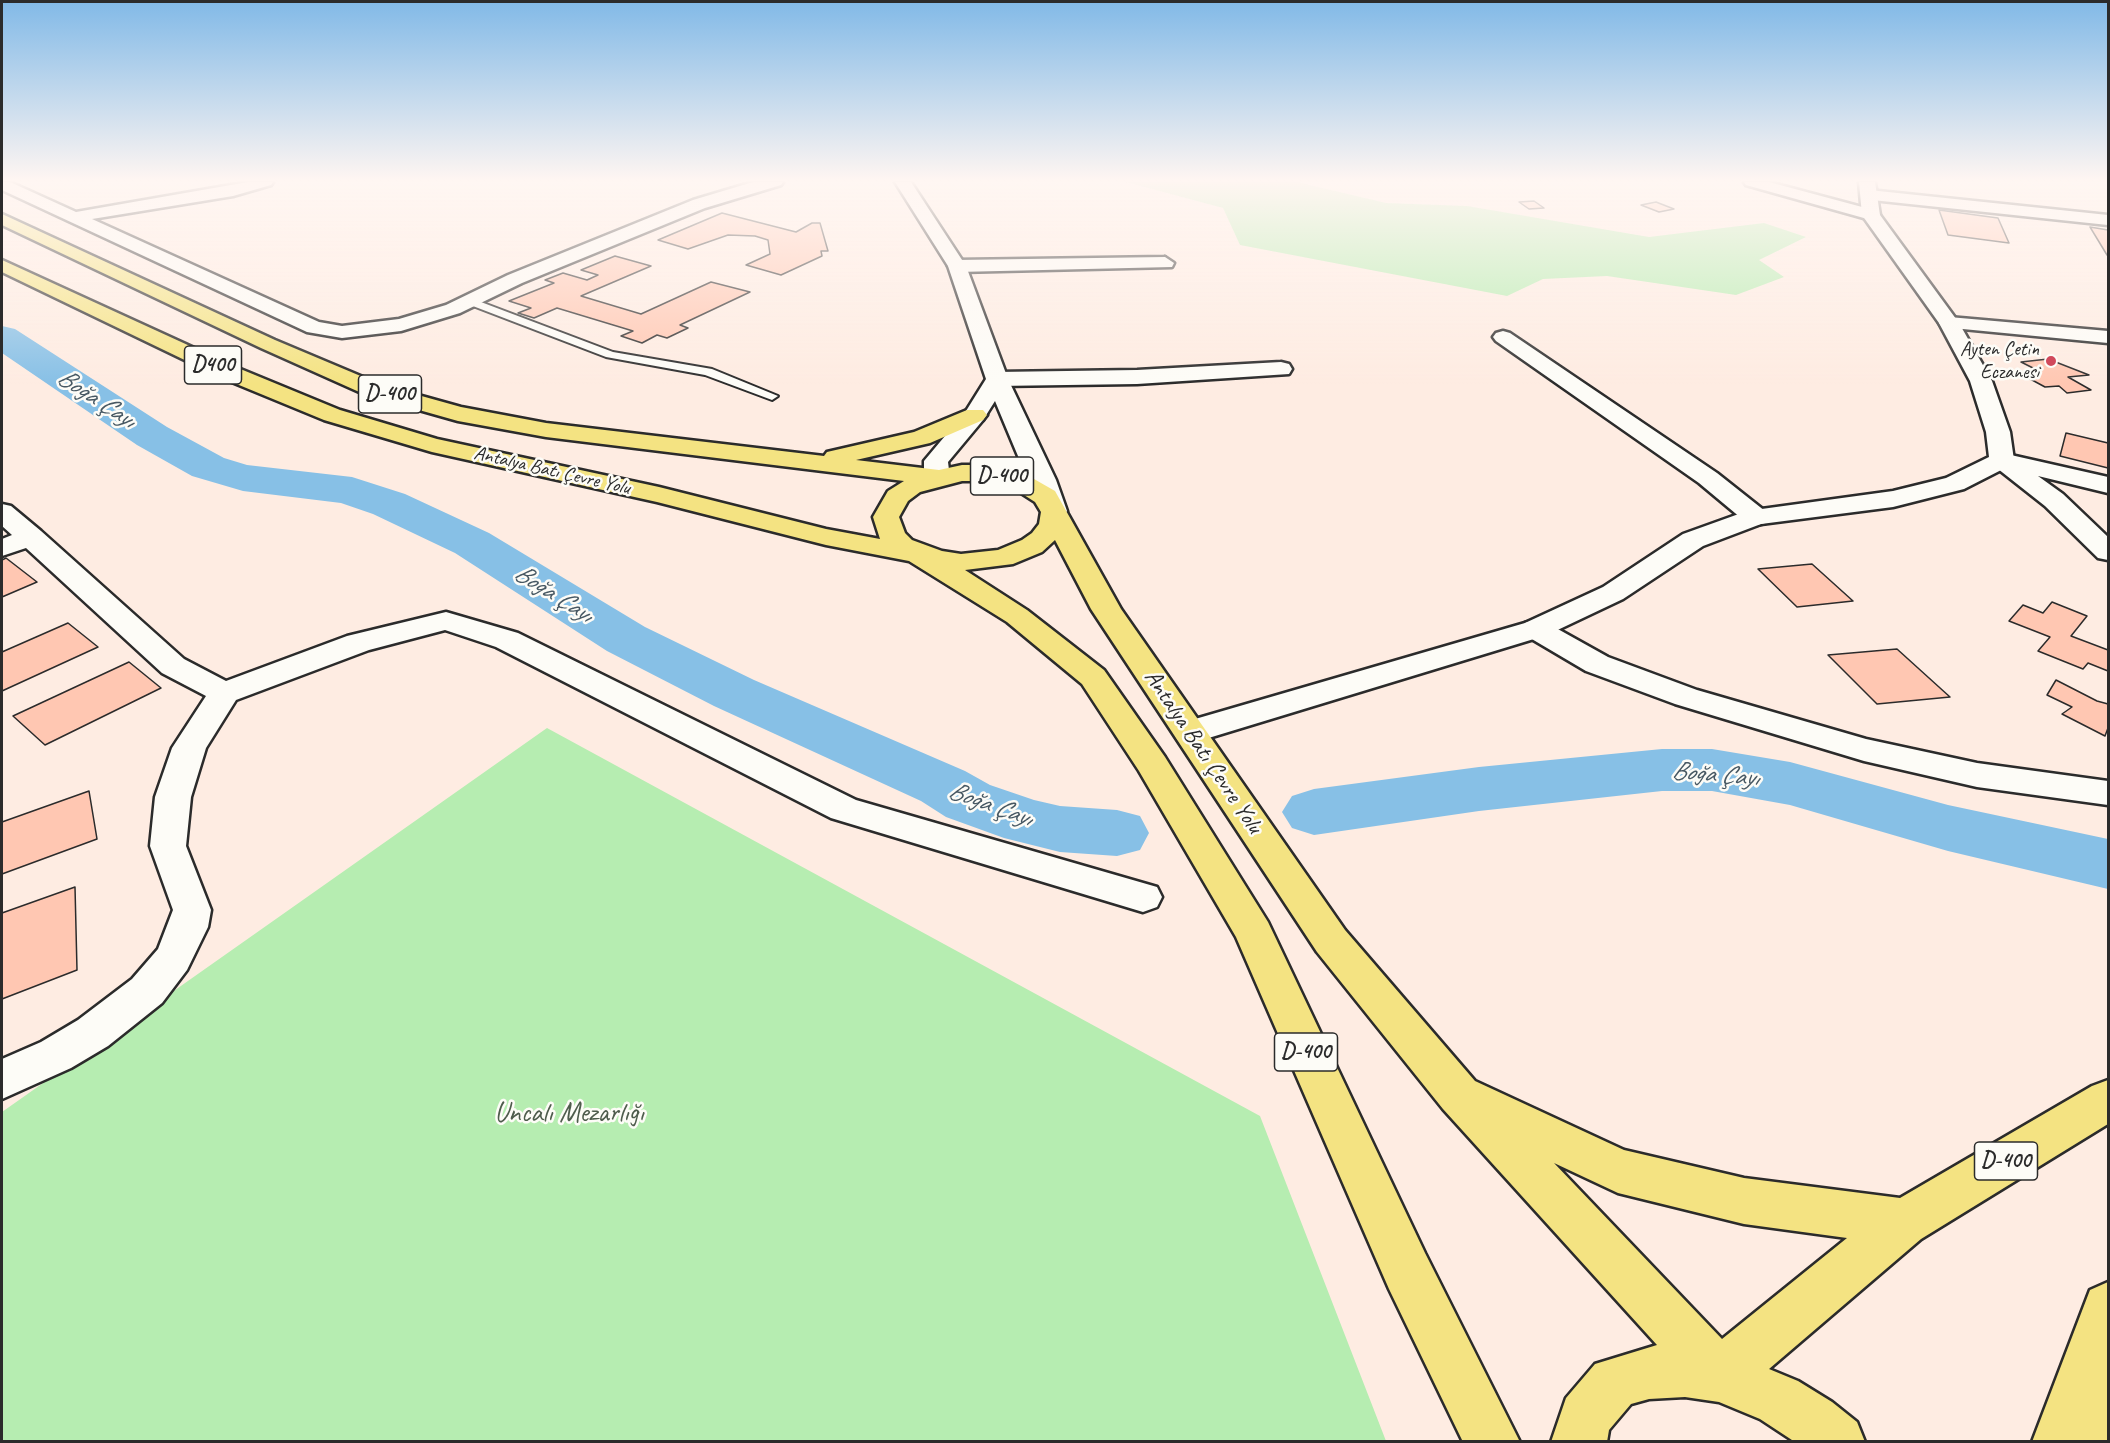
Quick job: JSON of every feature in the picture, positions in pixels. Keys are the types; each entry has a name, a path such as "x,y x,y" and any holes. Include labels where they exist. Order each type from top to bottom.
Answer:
{"highway":[{"name":"D-400","path":"67,249 236,329 374,390 458,414 546,430 937,478 983,473 1018,480 1046,497 1054,511"},
{"name":"Antalya Batı Çevre Yolu","path":"2,265 230,373 332,415 432,444 658,495 826,537 917,554 1017,616 1093,677 1153,765 1254,933 1407,1271 1492,1442"},
{"path":"811,462 921,438 975,415"},
{"path":"937,478 911,487 897,497 886,517 892,536 917,554 961,562 1003,558 1018,553 1042,538 1052,524 1054,511"},
{"name":"Antalya Batı Çevre Yolu","path":"1054,511 1106,609 1331,940 1459,1095 1720,1375"},
{"name":"D-400","path":"1459,1095 1618,1171 1744,1201 1904,1222 2109,1100"},
{"path":"1720,1375 1904,1222"},
{"path":"2060,1442 2101,1331"},
{"path":"2101,1331 2104,1442"},
{"path":"1579,1442 1585,1417 1614,1383 1649,1372 1685,1370 1720,1375 1779,1400 1813,1421 1837,1442"}],"street":[{"path":"144,249 314,328 342,332 378,329 421,319 469,301 515,279 588,249"},
{"name":"Antalya Batı Çevre Yolu","path":"946,249 957,266 998,379 1043,480 1054,511"},
{"path":"1902,249 1949,323 1982,381 1998,432 2002,460 2054,500 2109,552"},
{"path":"957,266 1165,263"},
{"path":"1949,323 2109,337"},
{"path":"1503,337 1708,478 1756,517"},
{"path":"937,478 936,461 975,415 998,379 1137,377 1281,369"},
{"path":"1190,732 1536,628 1613,593 1693,540 1756,517 1893,499 1955,484 2002,460 2109,485"},
{"path":"2,512 16,542 52,559 173,666 224,693"},
{"path":"2,1080 56,1055 93,1033 147,991 173,959 188,927 192,910 168,846 173,797 189,748 224,693 358,644 446,621 507,640 844,809 1143,897"},
{"path":"1536,628 1597,664 1686,697 1864,750 1977,776 2109,793"}],"lane":[{"path":"469,301 610,355 708,372 772,396"}],"green space":[{"path":"1263,249 1781,249 1759,260 1784,277 1736,295 1607,276 1543,279 1507,296"},
{"name":"Uncalı Mezarlığı","path":"547,728 1260,1116 1386,1441 2,1441 2,1112"}],"building":[{"path":"769,249 828,251 821,251 822,256 781,275 746,265 770,254"},
{"path":"615,256 651,266 581,296 641,314 711,282 750,292 680,325 688,328 667,338 657,335 642,343 621,336 633,331 557,308 534,318 518,313 531,308 509,301 554,283 545,280 563,273 587,280 598,275 581,270"},
{"path":"2048,359 2089,375 2068,377 2091,390 2067,393 2059,386 2045,387 2021,374 2039,371 2021,362"},
{"path":"2066,433 2108,443 2108,468 2060,456"},
{"path":"6,558 37,582 2,597 2,560"},
{"path":"1812,564 1853,601 1797,607 1758,569"},
{"path":"2052,602 2087,616 2071,636 2108,650 2108,671 2088,663 2083,669 2038,651 2050,637 2009,621 2023,605 2043,613"},
{"path":"68,623 98,647 2,691 2,652"},
{"path":"1897,649 1950,697 1877,704 1828,655"},
{"path":"129,662 161,688 45,745 13,716"},
{"path":"2056,680 2097,701 2108,704 2108,728 2105,736 2062,714 2072,707 2047,695"},
{"path":"89,791 97,839 2,874 2,822"},
{"path":"75,887 77,970 2,999 2,913"}],"waterway":[{"name":"Boğa Çayı","path":"2,337 152,436 208,467 243,478 326,486 352,491 389,504 472,543 626,639 734,693 943,786 968,801 1027,822 1060,829 1117,833"},
{"name":"Boğa Çayı","path":"1314,812 1479,789 1662,770 1712,770 1790,784 1948,828 2108,864"}],"place":[{"name":"Ayten Çetin Eczanesi","path":"2051,361"}]}
